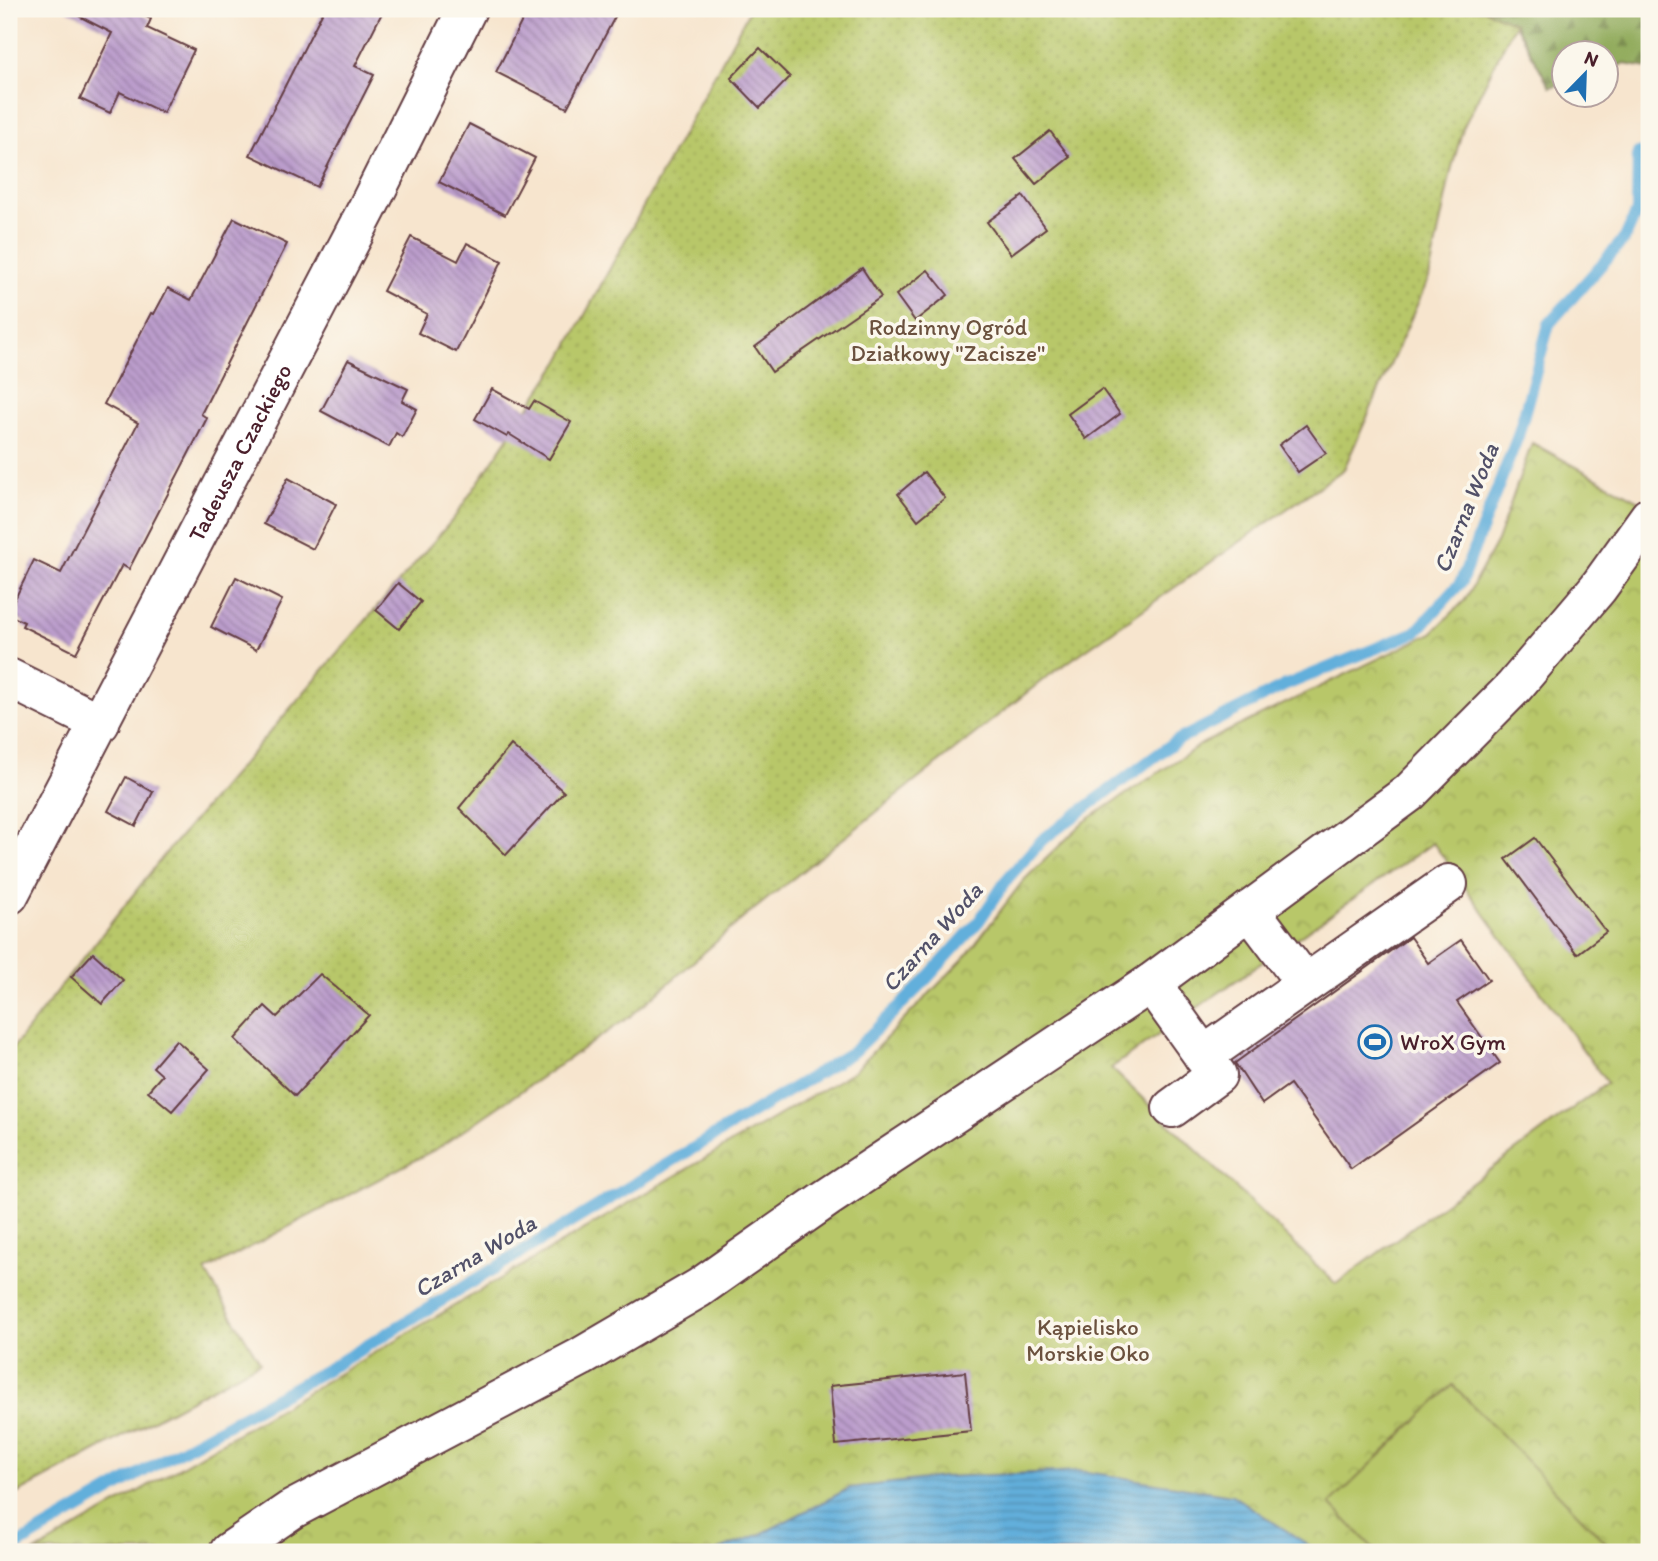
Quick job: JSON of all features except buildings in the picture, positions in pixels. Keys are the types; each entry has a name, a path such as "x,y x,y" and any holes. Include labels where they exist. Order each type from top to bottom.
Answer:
{"street":[{"name":"Tadeusza Czackiego","path":"9,895 467,9"},
{"path":"229,1552 291,1510 581,1357 699,1288 827,1198 1163,973 1409,793 1514,687 1598,588 1649,517"},
{"path":"9,678 100,723"},
{"path":"1203,1056 1448,884"},
{"path":"1250,909 1305,983"},
{"path":"1163,973 1203,1056 1217,1075 1172,1108"}],"green space":[{"name":"Rodzinny Ogród Działkowy \"Zacisze\"","path":"750,9 1482,9 1515,23 1463,128 1451,171 1429,278 1344,469 1044,679 747,915 632,1015 438,1148 205,1271 260,1362 9,1498 9,1053 165,854 454,518 560,361"},
{"path":"1482,9 1649,9 1649,68 1620,65 1620,38 1550,38 1550,87 1515,24"},
{"name":"Kąpielisko Morskie Oko","path":"1532,443 1649,506 1649,1552 35,1552 854,1071 966,956 1023,881 1084,822 1203,743 1432,633 1465,600 1497,541","holes":["1433,843 1607,1083 1336,1284 1111,1068"]},
{"path":"1453,1385 1615,1552 1377,1552 1330,1504"}],"water":[{"path":"1081,1471 1232,1495 1319,1552 714,1552 761,1534 850,1488 942,1477"}],"waterway":[{"name":"Czarna Woda","path":"9,1550 161,1461 335,1365 854,1051 922,984 979,921 1008,878 1042,840 1176,741 1286,685 1416,632 1461,582 1518,436 1549,324 1625,238 1637,211 1638,153"}],"place":[{"name":"WroX Gym","path":"1375,1042"}]}
